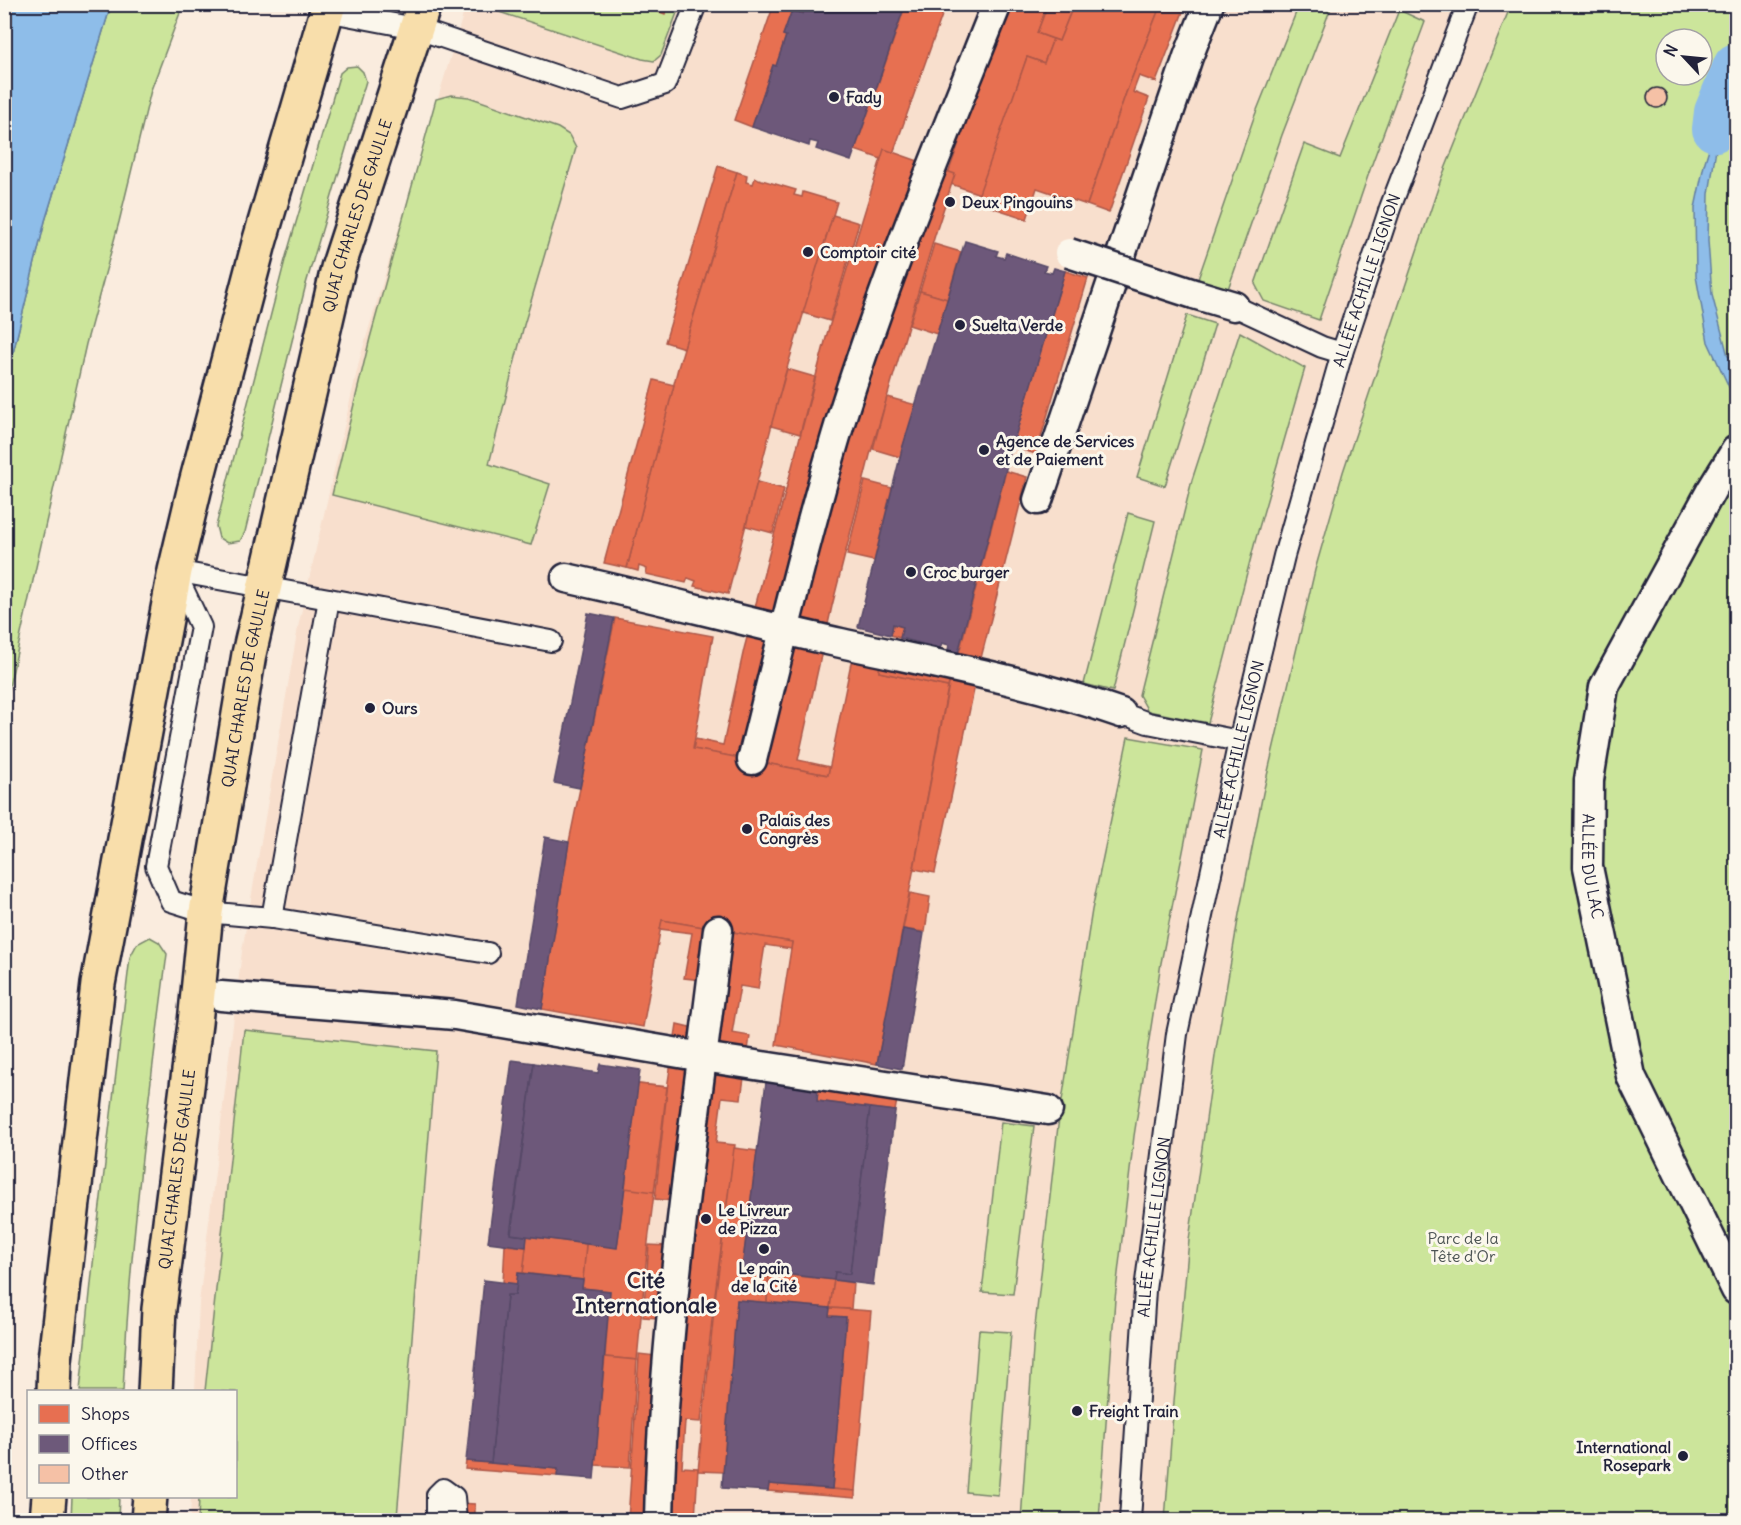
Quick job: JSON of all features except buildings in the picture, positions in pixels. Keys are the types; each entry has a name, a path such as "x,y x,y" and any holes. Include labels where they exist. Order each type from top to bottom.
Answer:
{"main road":[{"path":"54,1390 55,1360 98,984 175,572 259,243 328,8"},
{"name":"QUAI CHARLES DE GAULLE","path":"155,1390 159,1309 195,1023 206,912 249,654 338,267 419,16"},
{"path":"47,1521 49,1498"},
{"path":"148,1521 150,1498"}],"street":[{"path":"752,760 813,518 844,411 916,204 997,4"},
{"path":"1038,500 1188,57 1209,4"},
{"path":"1069,253 1234,306"},
{"name":"ALLÉE DU LAC","path":"1737,450 1712,489 1604,687 1589,780 1588,867 1631,1076 1737,1290"},
{"path":"566,578 784,631 1013,682 1121,713"},
{"path":"659,1521 675,1289 718,930"},
{"path":"222,996 455,1015 703,1057 1048,1110"}],"lane":[{"path":"328,8 419,16 622,98 665,84 696,4"},
{"name":"ALLÉE ACHILLE LIGNON","path":"1130,1521 1145,1290 1178,1034 1239,741 1284,556 1342,353 1390,208 1468,4"},
{"path":"1234,306 1322,347 1342,353"},
{"path":"175,572 263,586 551,641"},
{"path":"175,572 201,627 156,867 171,901 206,912 342,928 488,953"},
{"path":"272,918 329,599"},
{"path":"1121,713 1148,723 1239,741"},
{"path":"437,1521 437,1495 443,1489 454,1497 456,1521"}],"shaded area":[{"path":"466,5 1511,5 1441,179 1343,472 1263,793 1216,1049 1189,1240 1165,1520 190,1520 191,1498 237,1498 237,1390 195,1390 199,1303 242,951 298,627 360,358"}],"green space":[{"path":"111,5 183,5 151,90 86,344 4,710 5,386 45,221"},
{"path":"478,5 680,5 661,55 654,61"},
{"path":"1299,5 1332,5 1282,135 1228,289 1198,279 1253,120"},
{"name":"Parc de la Tête d'Or","path":"1511,5 1736,5 1736,1520 1165,1520 1189,1240 1216,1049 1263,793 1315,570 1343,472 1441,179"},
{"path":"1399,10 1425,22 1373,161 1319,320 1264,301 1255,284 1304,144 1340,158"},
{"path":"357,66 363,72 366,81 306,284 245,532 240,541 227,543 219,538 216,526 285,260 340,73 347,67"},
{"path":"451,95 469,97 558,128 569,135 576,148 524,325 489,464 550,484 531,545 332,495 370,338 436,99"},
{"path":"1187,315 1215,324 1165,486 1137,477"},
{"path":"1240,332 1305,368 1256,538 1208,723 1148,711 1139,695 1192,480"},
{"path":"1128,513 1155,521 1113,691 1084,684"},
{"path":"1128,737 1203,750 1161,963 1134,1136 1115,1299 1099,1520 1021,1520 1034,1335 1058,1126 1092,910"},
{"path":"150,937 159,942 167,954 135,1227 123,1390 80,1390 130,957 137,944"},
{"path":"244,1030 436,1051 397,1517 332,1515 331,1520 198,1520 199,1498 237,1498 237,1390 205,1390"},
{"path":"1001,1122 1034,1126 1013,1294 982,1292"},
{"path":"979,1330 1011,1332 998,1495 966,1492"},
{"path":"72,1498 119,1498 118,1520 71,1520"}],"water":[{"path":"5,4 111,5 45,221 5,386"},
{"path":"1715,129 1717,143 1709,194 1708,241 1712,295 1728,356 1736,360 1736,402 1708,342 1696,276 1695,208 1704,165"}],"waterway":[{"path":"1715,129 1717,112 1736,66"}],"place":[{"name":"Fady","path":"834,97"},
{"name":"Deux Pingouins","path":"950,202"},
{"name":"Comptoir cité","path":"808,252"},
{"name":"Suelta Verde","path":"960,325"},
{"name":"Agence de Services et de Paiement","path":"984,450"},
{"name":"Croc burger","path":"911,572"},
{"name":"Ours","path":"370,708"},
{"name":"Palais des Congrès","path":"747,829"},
{"name":"Le Livreur de Pizza","path":"706,1219"},
{"name":"Le pain de la Cité","path":"764,1249"},
{"name":"Freight Train","path":"1077,1411"},
{"name":"International Rosepark","path":"1683,1456"}],"district":[{"name":"Cité Internationale","path":"646,1292"}]}
